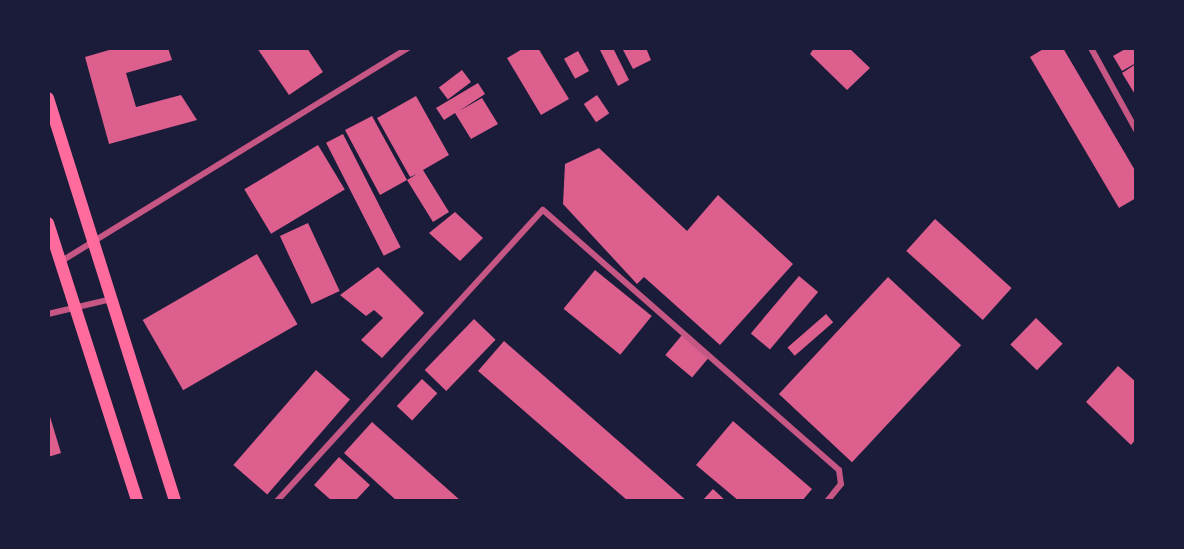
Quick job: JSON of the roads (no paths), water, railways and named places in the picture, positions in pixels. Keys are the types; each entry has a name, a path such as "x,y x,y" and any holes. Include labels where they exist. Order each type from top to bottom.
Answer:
{"main road":[{"path":"48,98 175,501"},
{"path":"48,223 137,501"}],"street":[{"path":"60,262 94,244 408,48"},
{"path":"1091,48 1136,130"},
{"path":"277,501 543,210 839,470 841,484 827,501"},
{"path":"48,314 112,299"}]}
